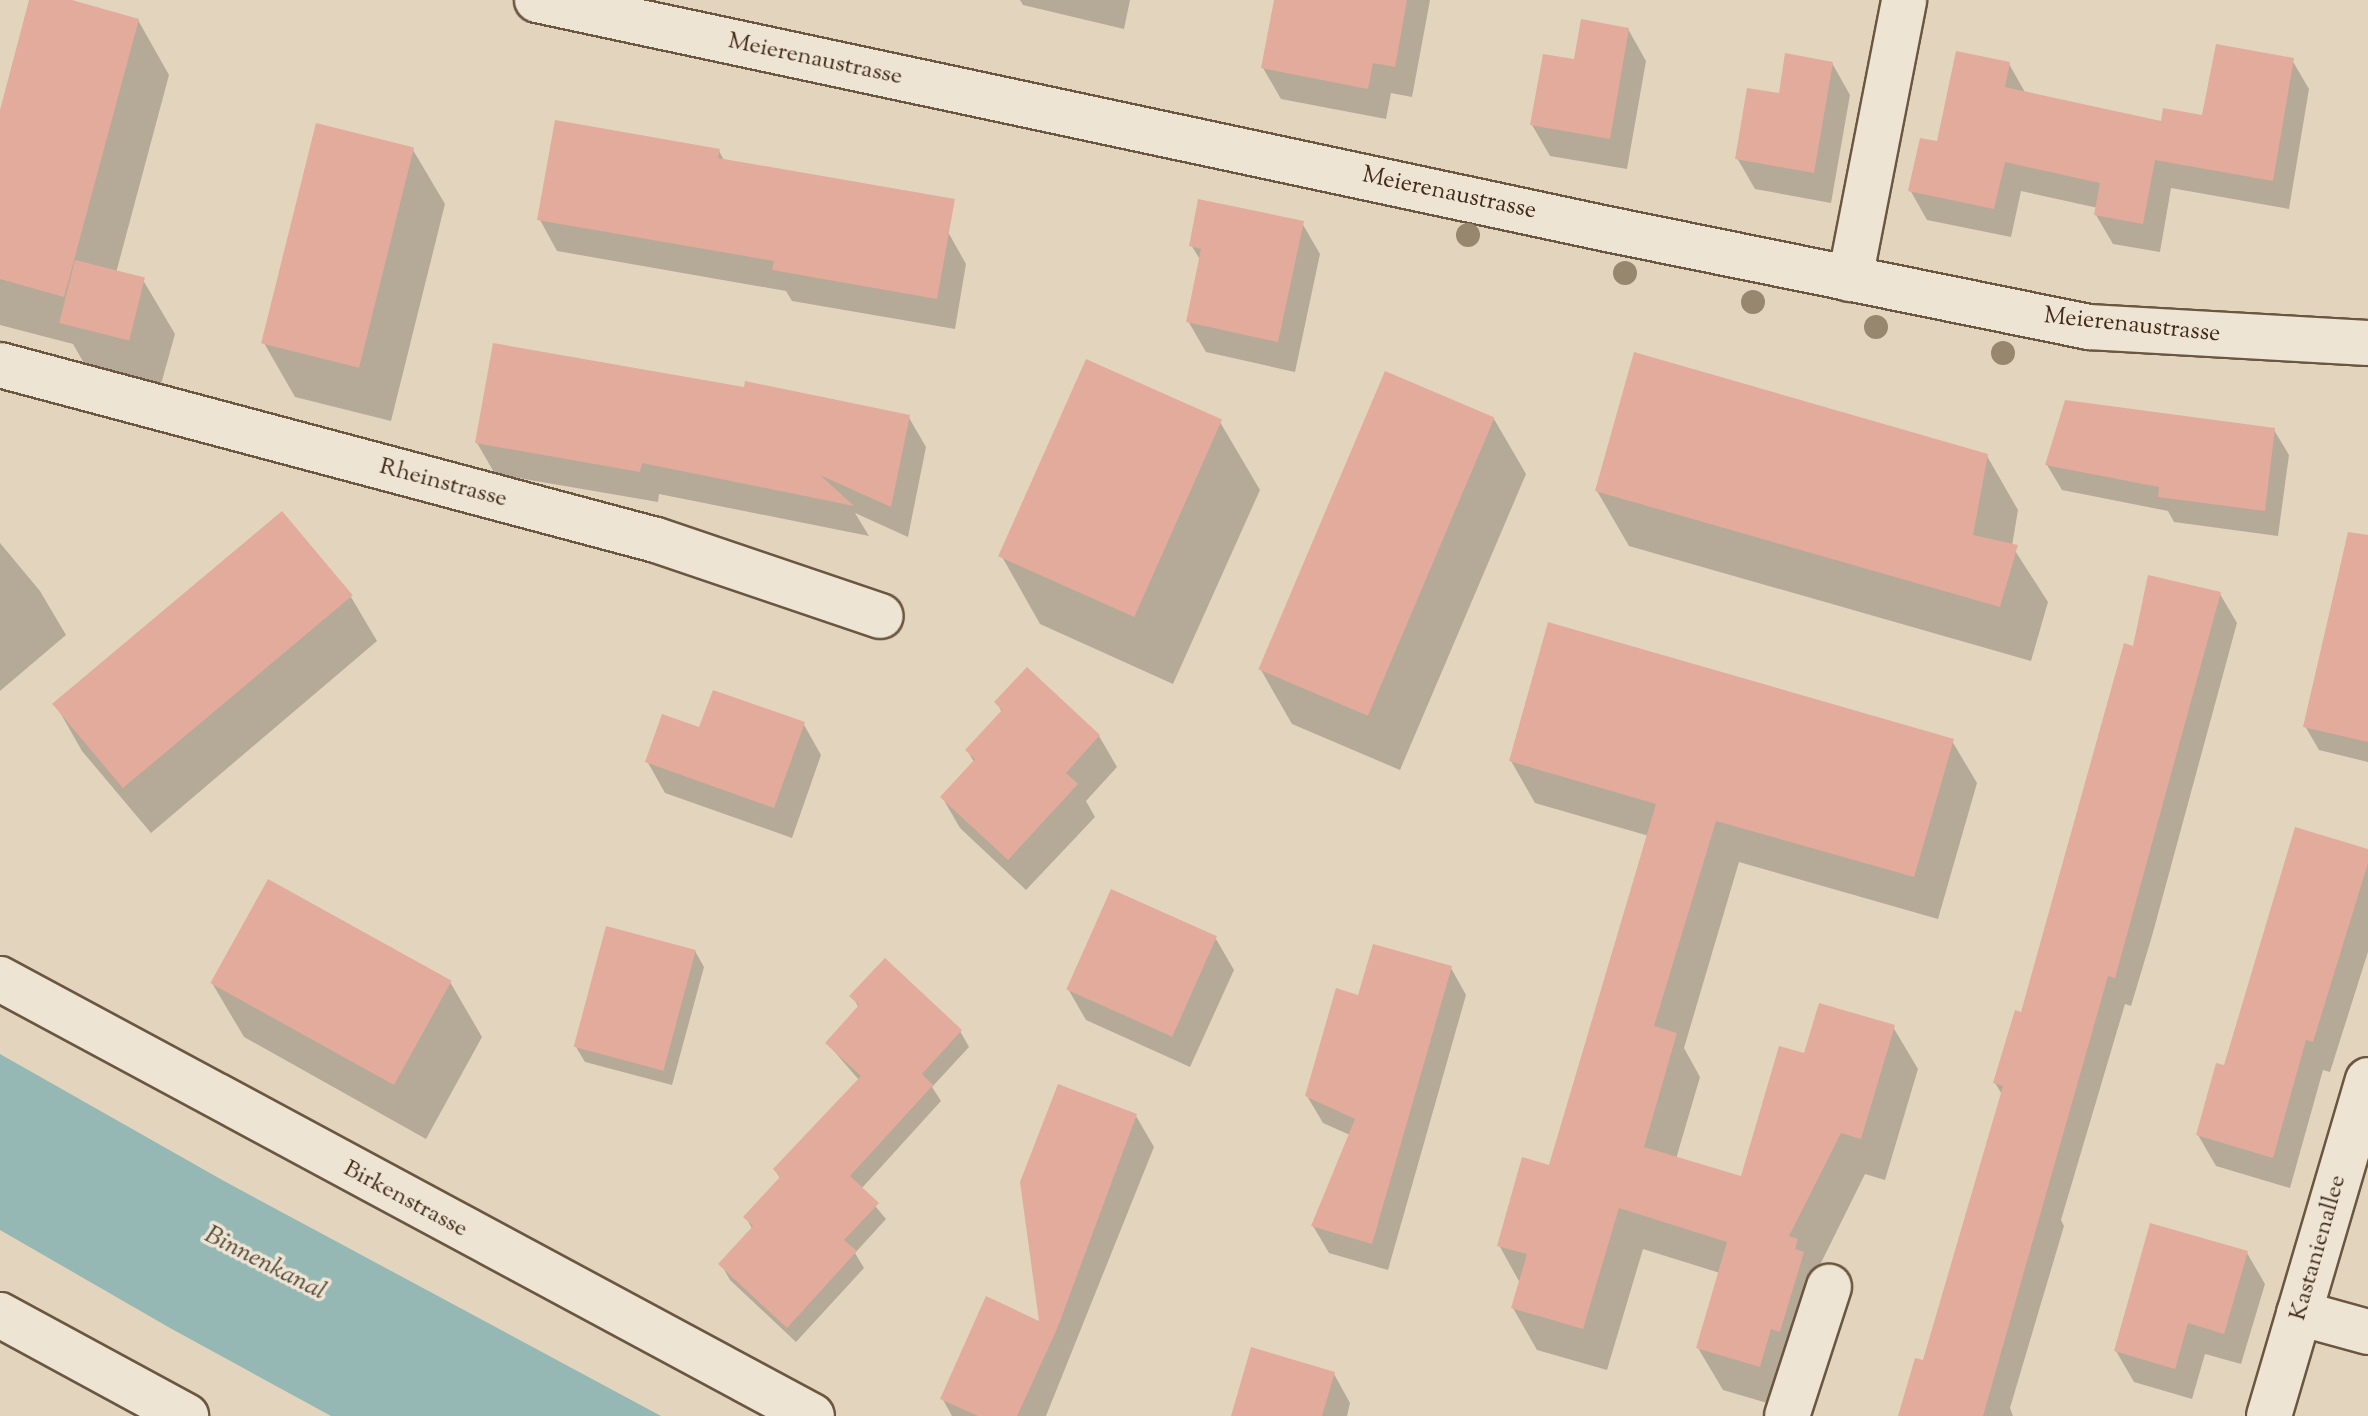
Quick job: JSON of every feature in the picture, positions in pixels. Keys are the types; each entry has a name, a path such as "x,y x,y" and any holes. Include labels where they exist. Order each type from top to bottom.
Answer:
{"street":[{"name":"Meierenaustrasse","path":"537,0 2089,327 2368,343"},
{"path":"1850,279 1904,0"},
{"name":"Rheinstrasse","path":"0,365 656,540 881,616"},
{"name":"Birkenstrasse","path":"0,979 812,1416"},
{"name":"Kastanienallee","path":"2269,1416 2368,1080"},
{"path":"1787,1416 1829,1287"},
{"path":"2299,1313 2368,1332"},
{"path":"0,1315 186,1416"}],"water":[{"name":"Binnenkanal","path":"0,1054 224,1181 661,1416 331,1416 170,1328 0,1230"}],"building":[{"path":"29,0 72,0 139,19 64,297 0,279 0,110"},
{"path":"1274,0 1407,0 1395,67 1373,63 1368,89 1261,68"},
{"path":"1581,19 1629,28 1610,139 1530,125 1543,54 1574,59"},
{"path":"2216,44 2294,58 2273,181 2155,160 2143,224 2094,215 2100,183 2005,162 1994,209 1908,191 1920,138 1937,141 1956,51 2010,62 2005,87 2161,121 2163,108 2202,115"},
{"path":"1785,53 1833,62 1814,173 1735,159 1747,88 1779,93"},
{"path":"555,120 720,149 718,158 955,199 937,299 772,270 774,261 537,220"},
{"path":"316,123 414,147 359,368 261,343"},
{"path":"1198,199 1304,221 1278,342 1186,322 1201,249 1189,246"},
{"path":"75,260 145,277 129,340 59,323"},
{"path":"493,343 744,387 745,381 910,415 891,507 820,475 854,506 642,463 640,472 475,443"},
{"path":"1634,352 1988,454 1973,535 2018,545 2000,607 1595,491"},
{"path":"1086,359 1222,420 1134,617 998,556"},
{"path":"1385,371 1495,417 1368,716 1258,669"},
{"path":"2065,400 2275,428 2265,511 2158,497 2159,487 2045,465"},
{"path":"282,511 353,595 123,788 52,704"},
{"path":"2348,532 2368,535 2368,742 2303,727"},
{"path":"2148,575 2221,592 2115,978 2108,976 1983,1416 1898,1416 1915,1358 1923,1360 2003,1086 1993,1083 2015,1010 2021,1012 2124,643 2133,646"},
{"path":"1548,622 1954,739 1914,877 1716,821 1654,1026 1677,1033 1644,1147 1741,1176 1779,1046 1804,1053 1819,1003 1895,1025 1861,1139 1841,1133 1789,1236 1798,1239 1795,1249 1804,1252 1780,1332 1771,1329 1760,1367 1696,1348 1727,1242 1619,1208 1583,1329 1511,1308 1527,1254 1497,1246 1522,1157 1549,1165 1656,804 1509,761"},
{"path":"1027,667 1100,735 1066,773 1078,784 1008,860 940,797 975,759 965,750 1002,710 994,702"},
{"path":"713,690 805,722 774,808 645,762 662,714 699,727"},
{"path":"2295,827 2368,849 2368,863 2313,1042 2306,1040 2273,1158 2196,1135 2216,1063 2224,1065"},
{"path":"268,879 452,981 394,1085 210,983"},
{"path":"1111,889 1217,936 1172,1037 1066,989"},
{"path":"606,926 696,950 663,1071 574,1047"},
{"path":"1373,944 1452,966 1372,1244 1311,1226 1355,1119 1305,1096 1336,988 1358,995"},
{"path":"885,958 962,1030 922,1074 933,1085 850,1176 879,1203 844,1240 857,1251 787,1328 718,1264 753,1226 743,1217 780,1177 773,1169 861,1076 825,1043 859,1005 849,996"},
{"path":"1058,1084 1137,1114 1057,1329 1017,1416 978,1416 940,1399 986,1296 1039,1321 1020,1182"},
{"path":"2150,1223 2248,1251 2224,1334 2188,1323 2175,1369 2114,1351"},
{"path":"1251,1347 1335,1372 1322,1416 1231,1416"}]}
